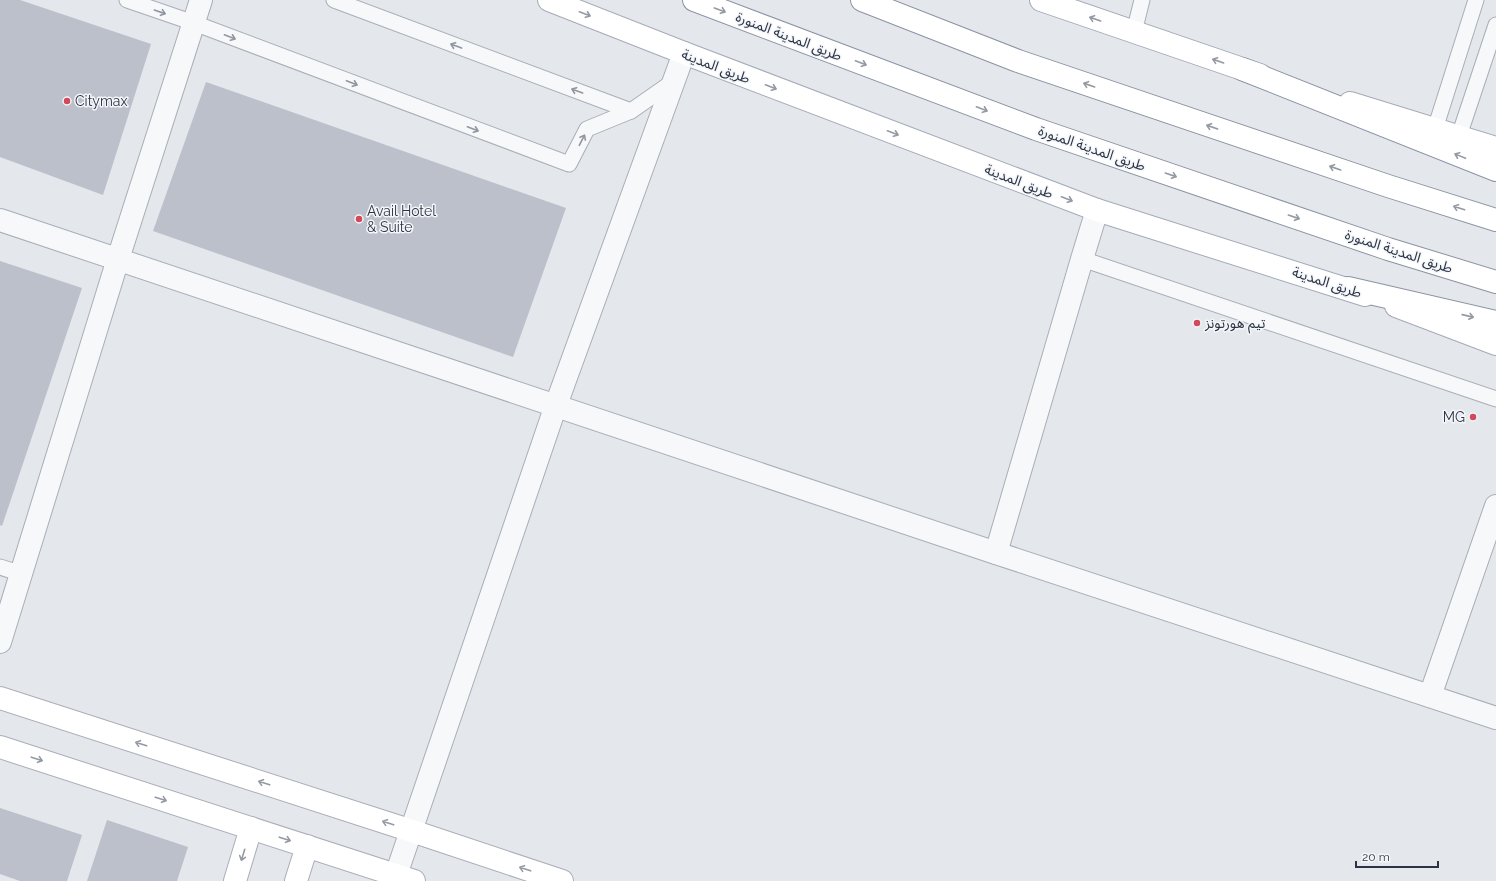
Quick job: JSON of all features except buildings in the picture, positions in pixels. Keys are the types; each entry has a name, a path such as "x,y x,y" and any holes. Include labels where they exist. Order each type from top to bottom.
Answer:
{"main road":[{"name":"طريق المدينة","path":"549,0 1097,210 1348,288 1496,344"},
{"name":"طريق المدينة المنورة","path":"694,0 1036,129 1388,249 1496,282"},
{"path":"862,0 1018,61 1388,186 1496,220"},
{"path":"1041,0 1242,69 1496,148"},
{"path":"1242,69 1496,170"},
{"path":"1348,288 1496,322"},
{"path":"0,698 562,881"},
{"path":"0,747 405,878"},
{"path":"234,881 251,828"},
{"path":"296,881 307,846"}],"street":[{"path":"0,642 118,259 201,0"},
{"path":"405,878 412,831 556,405 684,53"},
{"path":"996,553 1097,210"},
{"path":"0,220 996,553 1496,718"},
{"path":"1430,696 1496,506"}],"lane":[{"path":"127,0 194,23 569,164 587,129 631,111 674,82"},
{"path":"334,0 631,111"},
{"path":"1134,32 1142,0"},
{"path":"1435,129 1476,0"},
{"path":"1459,136 1496,25"},
{"path":"1082,259 1496,399"},
{"path":"0,568 22,574"}],"place":[{"name":"Citymax","path":"67,101"},
{"name":"Avail Hotel & Suite","path":"359,219"},
{"name":"تيم هورتونز","path":"1197,323"},
{"name":"MG","path":"1473,417"}]}
